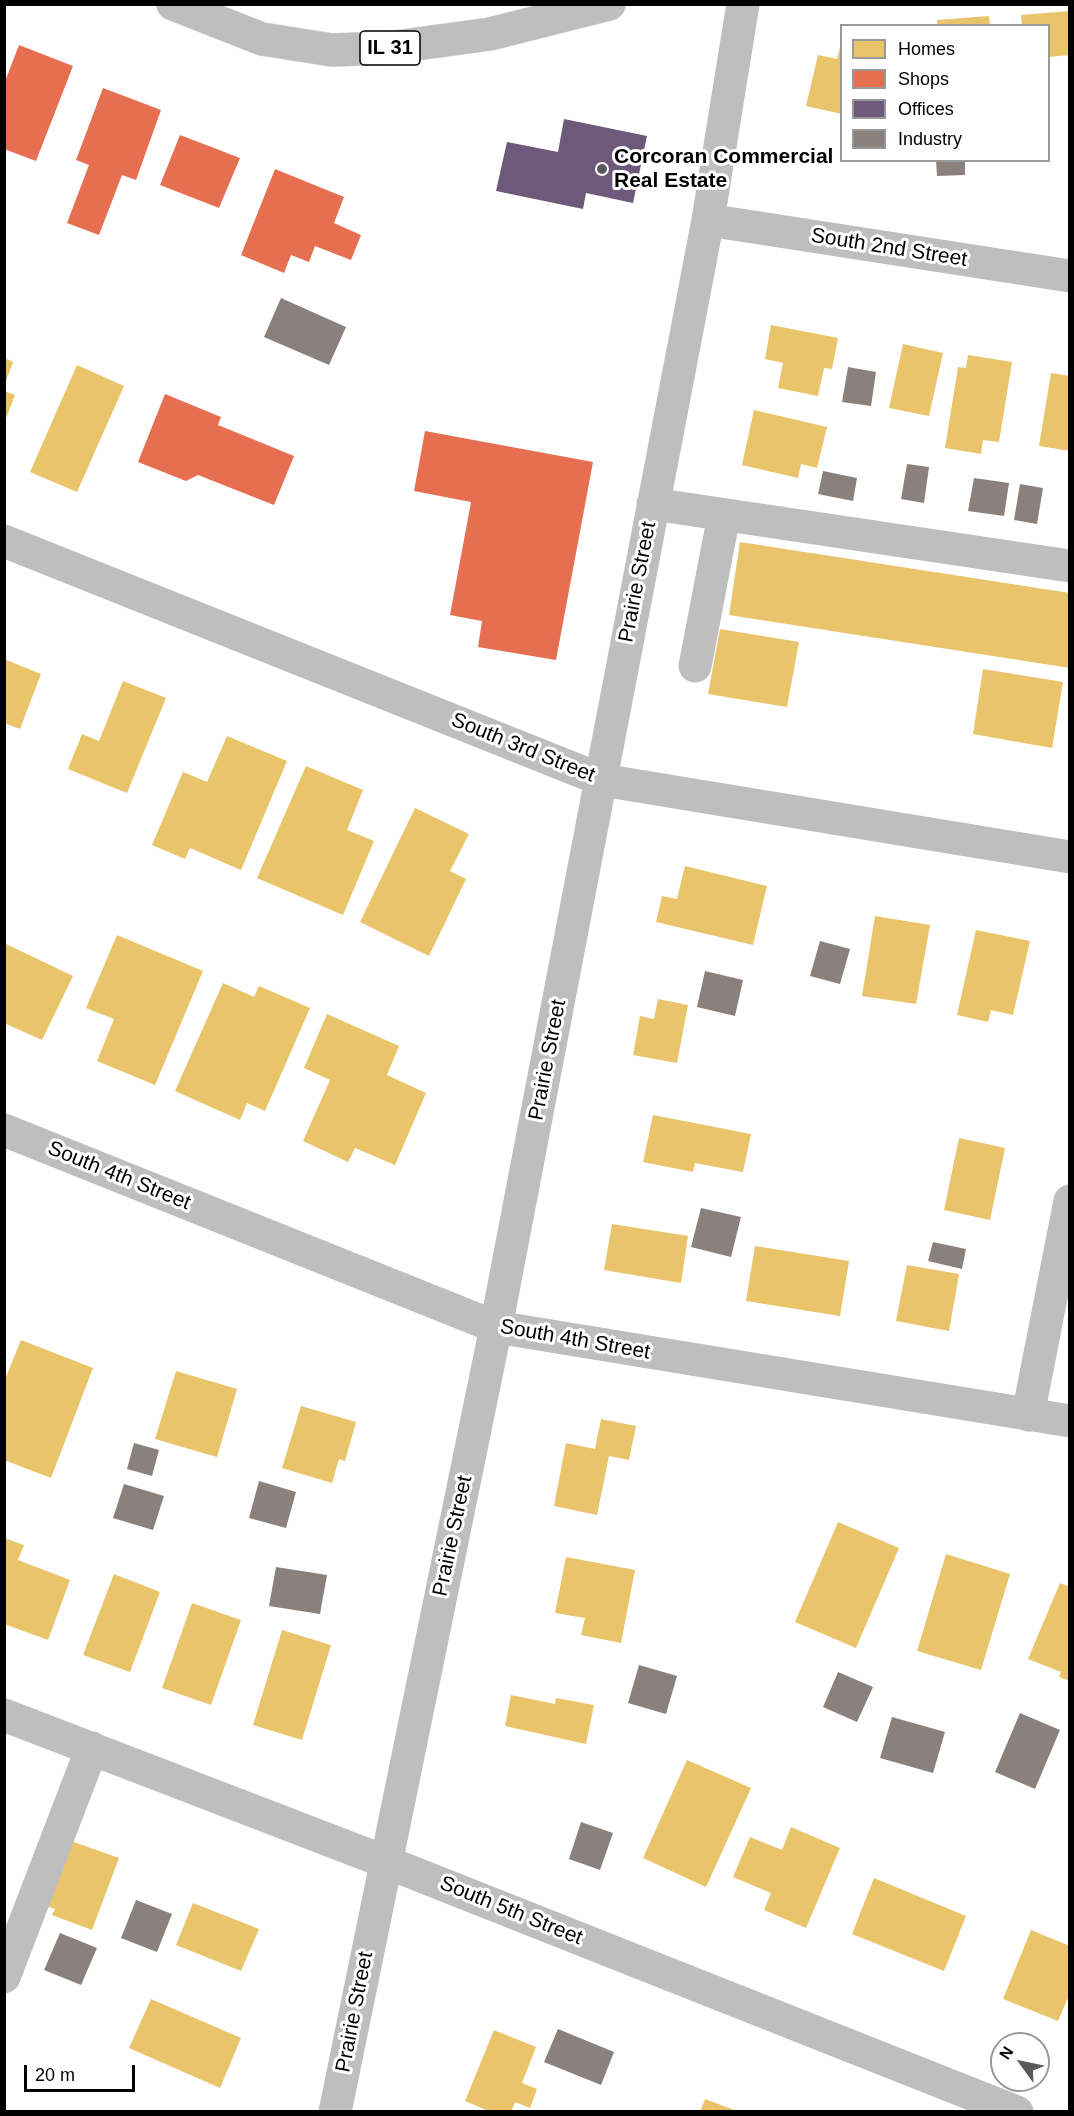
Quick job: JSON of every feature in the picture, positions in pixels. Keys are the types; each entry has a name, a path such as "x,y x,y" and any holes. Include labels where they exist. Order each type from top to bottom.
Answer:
{"street":[{"name":"IL 31","path":"173,4 262,39 332,50 388,48 490,34 609,4"},
{"name":"Prairie Street","path":"335,2112 496,1327 602,780 708,219 743,4"},
{"name":"South 2nd Street","path":"708,219 1070,276"},
{"path":"653,504 1070,566"},
{"path":"695,666 724,515"},
{"name":"South 3rd Street","path":"4,541 602,780 1070,857"},
{"name":"South 4th Street","path":"4,1130 496,1327 1070,1421"},
{"path":"1028,1415 1070,1202"},
{"name":"South 5th Street","path":"4,1715 386,1862 1017,2112"},
{"path":"4,1977 92,1748"}],"building: Homes":[{"path":"1070,11 1070,55 1050,57 1050,24 1022,24 1021,15"},
{"path":"989,16 990,24 937,24 937,20"},
{"path":"840,47 840,114 806,106 818,55 837,59"},
{"path":"771,325 838,338 832,369 824,368 818,396 778,388 783,363 765,359"},
{"path":"903,344 943,353 929,416 889,408"},
{"path":"968,355 1012,362 999,442 983,440 981,454 945,448 958,367 966,368"},
{"path":"5,358 13,362 5,384"},
{"path":"77,365 124,386 77,492 30,472"},
{"path":"1051,373 1070,376 1070,451 1039,446"},
{"path":"4,391 15,395 5,421 4,421"},
{"path":"754,410 827,427 817,468 801,464 798,478 742,465"},
{"path":"740,542 1070,593 1070,668 729,615"},
{"path":"720,629 799,642 787,707 708,694"},
{"path":"4,659 41,674 20,729 4,723"},
{"path":"983,669 1063,682 1052,748 973,734"},
{"path":"123,681 166,698 127,793 68,769 82,734 99,741"},
{"path":"227,736 287,761 241,870 190,848 185,859 152,845 183,772 207,782"},
{"path":"306,766 363,790 347,830 374,841 343,915 257,878"},
{"path":"415,808 469,834 450,871 466,879 429,956 360,922"},
{"path":"685,866 767,886 753,945 656,922 662,896 677,899"},
{"path":"875,916 930,925 916,1004 862,996"},
{"path":"976,930 1030,941 1013,1015 991,1010 988,1022 957,1015"},
{"path":"117,935 203,971 155,1085 97,1061 114,1019 86,1008"},
{"path":"4,943 73,976 42,1040 4,1023"},
{"path":"223,983 254,997 259,986 310,1008 265,1111 247,1103 240,1120 175,1091"},
{"path":"658,999 688,1005 677,1063 633,1055 640,1016 654,1019"},
{"path":"327,1014 399,1046 387,1075 426,1093 395,1165 355,1148 348,1162 303,1141 330,1080 304,1068"},
{"path":"653,1115 751,1134 743,1172 695,1163 693,1172 643,1162"},
{"path":"959,1138 1005,1148 990,1220 944,1210"},
{"path":"612,1224 688,1236 681,1283 604,1270"},
{"path":"755,1246 849,1261 840,1316 746,1301"},
{"path":"907,1265 959,1274 949,1331 896,1321"},
{"path":"21,1340 93,1368 51,1478 4,1460 4,1382"},
{"path":"176,1371 237,1389 217,1457 155,1439"},
{"path":"301,1406 356,1422 345,1461 339,1459 332,1483 282,1468"},
{"path":"601,1419 636,1426 629,1460 609,1456 597,1515 554,1506 566,1443 595,1449"},
{"path":"838,1522 899,1548 856,1648 795,1622"},
{"path":"4,1538 24,1545 18,1560 70,1580 48,1640 4,1624"},
{"path":"946,1554 1010,1574 981,1670 917,1651"},
{"path":"566,1557 635,1570 621,1643 581,1635 585,1618 555,1613"},
{"path":"114,1574 160,1592 130,1672 83,1655"},
{"path":"1060,1583 1070,1587 1070,1681 1059,1677 1061,1672 1028,1659"},
{"path":"192,1603 241,1620 211,1705 162,1688"},
{"path":"282,1630 331,1645 302,1740 253,1725"},
{"path":"511,1695 555,1704 556,1698 594,1705 586,1744 505,1726"},
{"path":"687,1760 751,1788 706,1887 643,1858"},
{"path":"791,1827 840,1848 806,1928 764,1910 771,1893 733,1877 750,1837 782,1850"},
{"path":"71,1841 119,1858 92,1930 52,1915 55,1909 47,1906"},
{"path":"874,1878 966,1916 944,1971 852,1934"},
{"path":"193,1903 259,1929 241,1971 176,1945"},
{"path":"1031,1930 1070,1946 1070,1993 1058,2021 1003,1999"},
{"path":"151,1999 241,2038 220,2088 129,2048"},
{"path":"494,2030 536,2047 522,2083 537,2089 530,2108 515,2102 511,2112 491,2112 465,2101"},
{"path":"705,2099 737,2111 737,2112 700,2112"}],"building: Shops":[{"path":"19,45 73,66 36,161 4,149 4,84"},
{"path":"103,88 161,110 136,180 122,175 99,235 67,223 89,165 76,160"},
{"path":"180,135 240,158 219,208 160,185"},
{"path":"275,169 344,197 334,223 361,235 351,260 315,246 309,262 291,255 284,273 241,255"},
{"path":"165,394 221,417 218,425 294,456 274,505 198,475 186,481 138,462"},
{"path":"425,431 593,462 556,660 478,647 482,621 450,615 471,502 414,491"}],"building: Offices":[{"path":"564,119 647,136 633,203 586,193 583,209 496,191 507,142 558,152"}],"building: Industry":[{"path":"936,162 965,162 965,175 937,176"},
{"path":"281,298 346,327 329,365 264,337"},
{"path":"848,367 876,372 871,406 842,402"},
{"path":"907,464 929,467 924,503 901,499"},
{"path":"823,471 857,478 853,501 818,494"},
{"path":"974,478 1009,483 1004,516 968,511"},
{"path":"1020,484 1043,488 1037,524 1014,520"},
{"path":"820,941 850,949 840,984 810,976"},
{"path":"705,971 743,980 735,1016 697,1007"},
{"path":"701,1208 741,1217 731,1257 691,1247"},
{"path":"933,1242 966,1249 962,1269 928,1261"},
{"path":"134,1443 159,1450 152,1476 127,1469"},
{"path":"259,1481 296,1492 286,1528 249,1518"},
{"path":"124,1484 164,1496 153,1530 113,1518"},
{"path":"276,1567 327,1575 320,1614 269,1606"},
{"path":"639,1665 677,1676 666,1714 628,1703"},
{"path":"838,1672 873,1687 857,1722 823,1707"},
{"path":"1020,1713 1060,1730 1035,1789 995,1772"},
{"path":"892,1717 945,1732 933,1773 880,1758"},
{"path":"581,1822 613,1833 600,1870 569,1859"},
{"path":"136,1900 172,1914 157,1952 121,1938"},
{"path":"60,1933 97,1948 81,1985 44,1970"},
{"path":"558,2029 614,2052 601,2085 544,2062"}],"place":[{"name":"Corcoran Commercial Real Estate","path":"602,169"}]}
